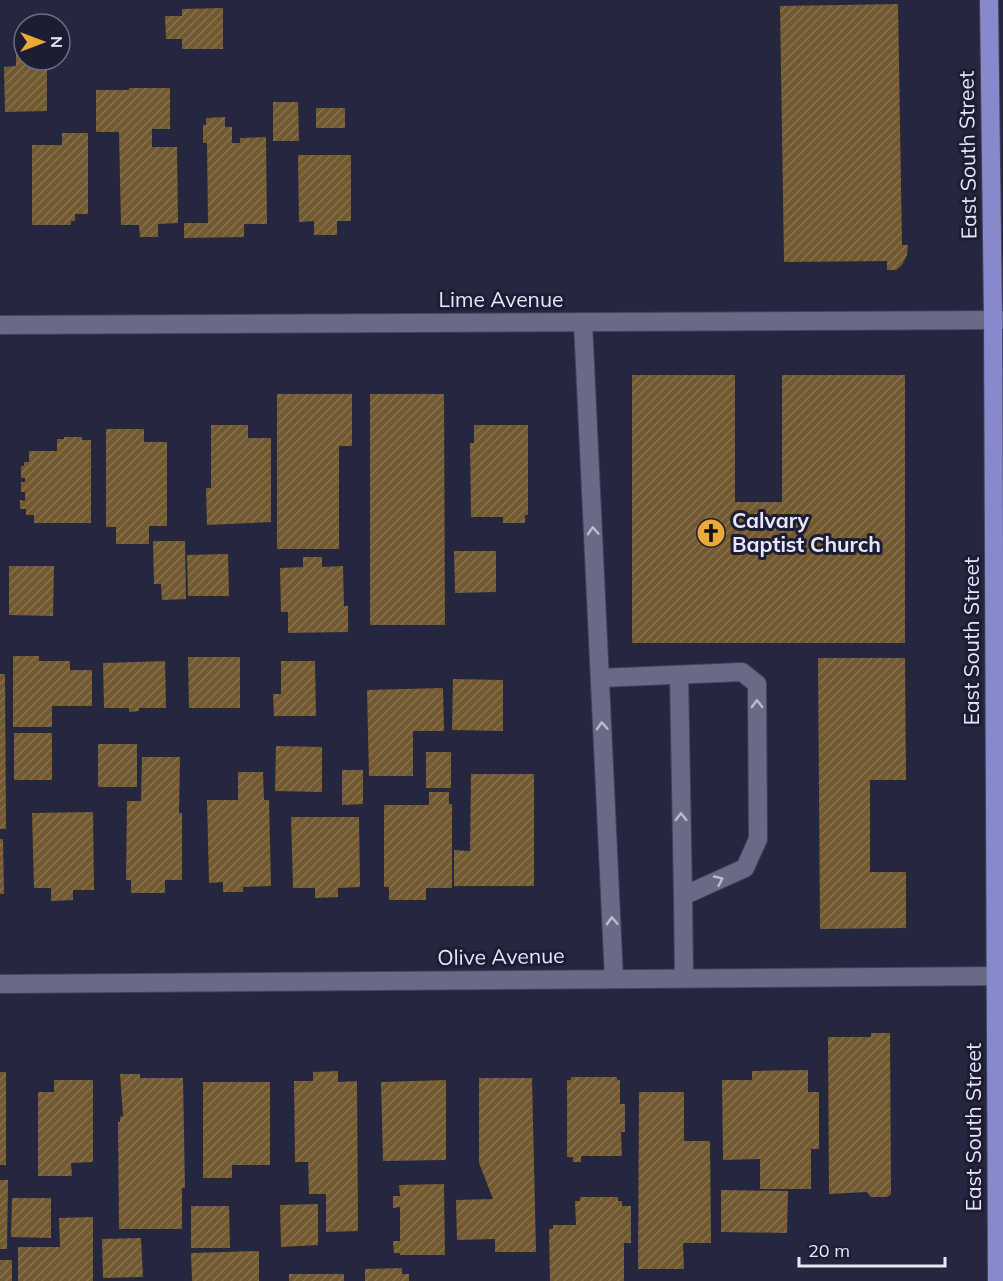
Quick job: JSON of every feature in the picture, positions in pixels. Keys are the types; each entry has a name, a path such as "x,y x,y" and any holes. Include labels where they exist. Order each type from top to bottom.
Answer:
{"main road":[{"name":"East South Street","path":"989,0 997,98 999,976 997,1281"}],"street":[{"name":"Lime Avenue","path":"0,325 998,320"},
{"path":"583,322 615,979"},
{"path":"600,678 742,672 757,684 759,839 745,868 683,896"},
{"path":"679,675 684,978"},
{"name":"Olive Avenue","path":"0,984 999,976"}],"building":[{"path":"898,4 902,245 908,245 907,255 902,265 896,270 887,270 887,261 784,262 780,6"},
{"path":"223,8 223,49 182,49 182,39 166,39 165,16 182,16 182,9"},
{"path":"12,66 12,72 47,72 47,111 5,112 4,67"},
{"path":"129,88 170,88 170,129 152,129 152,147 177,147 178,223 158,224 158,237 140,237 139,225 121,225 119,132 96,132 96,90 129,90"},
{"path":"273,102 298,102 299,141 273,141"},
{"path":"316,108 345,108 345,128 316,128"},
{"path":"225,117 225,127 232,127 232,143 240,143 240,138 266,137 267,224 244,224 244,237 184,238 184,223 208,223 207,143 203,143 203,125 206,125 206,118"},
{"path":"62,133 88,133 88,214 75,214 75,221 71,221 71,225 32,225 32,145 62,145"},
{"path":"298,155 351,155 351,221 337,221 337,235 314,235 314,221 299,222"},
{"path":"632,375 735,375 735,502 782,502 782,375 905,375 905,643 632,643"},
{"path":"277,394 352,394 352,446 339,446 339,549 277,549"},
{"path":"370,394 444,394 445,625 370,625"},
{"path":"211,425 248,425 248,438 271,438 271,522 207,525 206,488 211,488"},
{"path":"474,425 528,425 528,515 525,515 525,523 503,523 503,517 471,517 470,443 474,443"},
{"path":"106,429 144,429 144,442 167,442 167,526 149,526 149,544 116,544 116,527 106,527"},
{"path":"64,437 82,437 82,440 91,440 91,523 34,523 34,515 26,515 26,509 20,509 20,500 25,501 25,492 21,492 21,482 25,482 25,478 21,478 21,466 24,466 24,462 29,462 29,451 57,451 57,439 64,439"},
{"path":"153,541 185,541 186,599 162,600 161,584 154,584"},
{"path":"454,551 496,551 496,592 455,593"},
{"path":"228,554 229,596 188,596 187,555"},
{"path":"303,557 322,557 322,567 343,566 344,606 348,606 348,632 288,633 288,612 281,612 280,568 303,567"},
{"path":"9,566 54,566 53,616 9,615"},
{"path":"13,656 39,656 39,661 70,661 70,670 92,670 92,706 52,706 52,727 13,727"},
{"path":"188,657 240,657 240,708 189,708"},
{"path":"818,658 905,658 906,780 870,780 870,872 906,872 906,928 820,929"},
{"path":"165,661 166,708 139,708 139,711 129,712 129,708 104,708 103,663"},
{"path":"281,661 315,661 316,716 274,716 273,694 281,694"},
{"path":"0,674 5,674 6,829 0,829"},
{"path":"453,679 503,680 503,731 452,730"},
{"path":"443,688 444,731 413,731 413,776 369,776 367,690"},
{"path":"14,733 52,733 52,780 14,780"},
{"path":"98,744 137,744 137,787 98,787"},
{"path":"276,746 322,747 322,792 275,791"},
{"path":"426,752 451,752 451,788 426,788"},
{"path":"142,757 180,757 179,813 182,813 182,880 165,880 165,893 131,893 131,880 126,880 127,801 141,801"},
{"path":"342,770 363,770 363,804 342,805"},
{"path":"238,772 263,772 264,800 269,800 271,886 243,887 243,892 223,892 223,882 209,883 207,800 238,800"},
{"path":"471,774 534,774 534,886 454,886 454,850 470,851"},
{"path":"429,792 449,792 449,804 452,804 452,888 426,888 426,900 389,900 389,887 384,887 384,805 429,805"},
{"path":"93,812 94,890 73,890 73,900 51,901 51,888 34,888 32,813"},
{"path":"291,817 359,817 360,887 338,888 338,897 315,898 315,888 293,888"},
{"path":"0,839 3,839 4,894 0,894"},
{"path":"871,1033 890,1033 891,1194 887,1197 871,1197 867,1192 829,1194 828,1037 871,1037"},
{"path":"808,1070 808,1092 819,1092 819,1149 811,1149 811,1189 760,1189 760,1159 723,1160 722,1080 752,1080 752,1071"},
{"path":"338,1071 338,1082 357,1081 358,1231 326,1232 326,1194 309,1194 308,1162 295,1162 294,1081 313,1081 313,1072"},
{"path":"0,1072 6,1072 6,1165 0,1165"},
{"path":"120,1074 140,1074 140,1078 183,1078 185,1188 182,1188 182,1229 119,1229 118,1122 123,1116"},
{"path":"571,1077 617,1077 617,1080 620,1080 620,1104 625,1104 625,1132 621,1132 622,1156 581,1156 581,1162 573,1162 573,1157 567,1157 567,1080 571,1080"},
{"path":"479,1078 532,1078 536,1252 495,1252 495,1239 457,1240 456,1200 493,1199 479,1163"},
{"path":"54,1080 93,1080 93,1162 71,1163 72,1176 38,1176 38,1092 54,1092"},
{"path":"446,1080 446,1160 383,1161 381,1082"},
{"path":"203,1082 270,1082 270,1165 232,1165 232,1178 203,1178"},
{"path":"639,1092 684,1092 684,1141 710,1141 711,1243 683,1243 684,1269 638,1269"},
{"path":"0,1180 8,1180 7,1249 0,1249"},
{"path":"444,1184 445,1255 394,1253 393,1241 400,1241 400,1207 393,1208 393,1196 400,1196 399,1185"},
{"path":"721,1190 788,1191 787,1233 721,1232"},
{"path":"580,1197 618,1197 618,1201 622,1201 622,1206 631,1206 631,1243 624,1243 624,1281 550,1281 549,1229 553,1229 553,1225 576,1225 575,1201 580,1201"},
{"path":"12,1198 51,1198 51,1238 11,1237"},
{"path":"318,1204 318,1245 281,1247 280,1205"},
{"path":"191,1206 229,1206 230,1248 191,1248"},
{"path":"93,1217 93,1281 18,1281 18,1247 60,1247 59,1218"},
{"path":"141,1238 143,1277 103,1278 102,1239"},
{"path":"259,1251 259,1281 192,1281 191,1253"},
{"path":"0,1260 12,1260 12,1281 0,1281"},
{"path":"402,1268 402,1274 409,1274 409,1281 365,1281 365,1269"},
{"path":"289,1274 344,1274 344,1281 289,1281"}],"place":[{"name":"Calvary Baptist Church","path":"711,533"}]}
